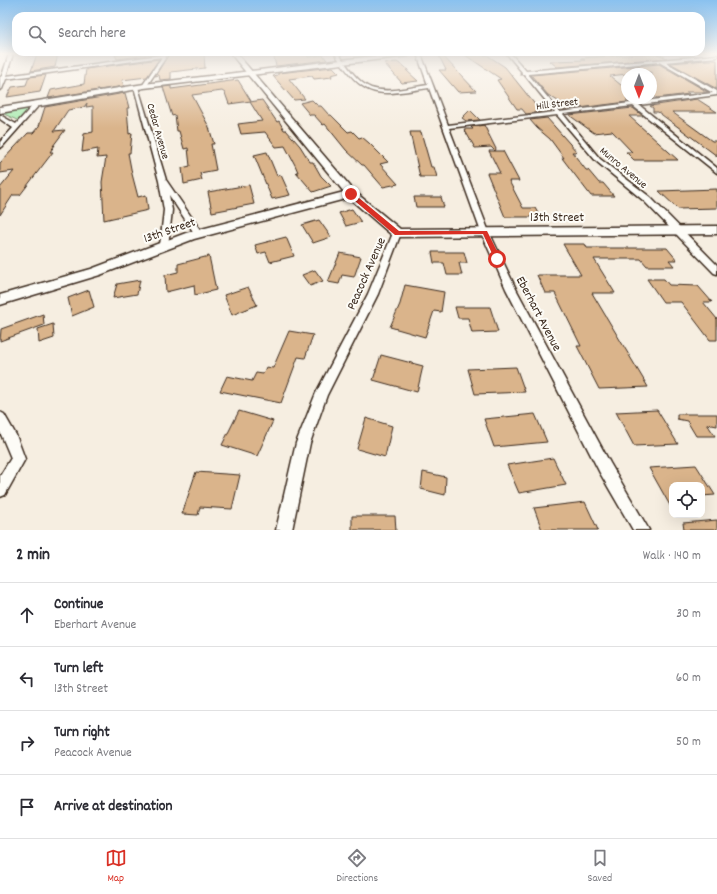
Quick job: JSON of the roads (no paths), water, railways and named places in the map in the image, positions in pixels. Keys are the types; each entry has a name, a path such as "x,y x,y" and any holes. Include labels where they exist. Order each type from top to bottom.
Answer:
{"main road":[{"path":"0,110 140,86 196,79"},
{"name":"Peacock Avenue","path":"254,79 351,194 397,233"},
{"name":"13th Street","path":"0,300 95,272 199,234 351,194"},
{"name":"13th Street","path":"397,233 717,230"}],"street":[{"path":"0,89 2,79"},
{"path":"140,86 146,79"},
{"path":"358,79 369,89 385,90 431,86"},
{"name":"Eberhart Avenue","path":"429,79 485,232 511,289 605,468 641,530"},
{"name":"Munro Avenue","path":"529,79 598,160 647,199 717,271"},
{"path":"691,79 717,94"},
{"name":"Cedar Avenue","path":"140,86 163,181"},
{"name":"Hill Street","path":"657,100 717,94"},
{"path":"0,146 37,104"},
{"name":"Hill Street","path":"447,127 625,104"},
{"path":"634,104 717,171"},
{"path":"0,116 16,127"},
{"path":"163,181 199,234"},
{"path":"163,181 168,210 164,246"},
{"name":"Peacock Avenue","path":"284,530 285,519 303,444 322,394 373,294 397,233"},
{"path":"0,418 12,440 18,459 0,490"}]}
